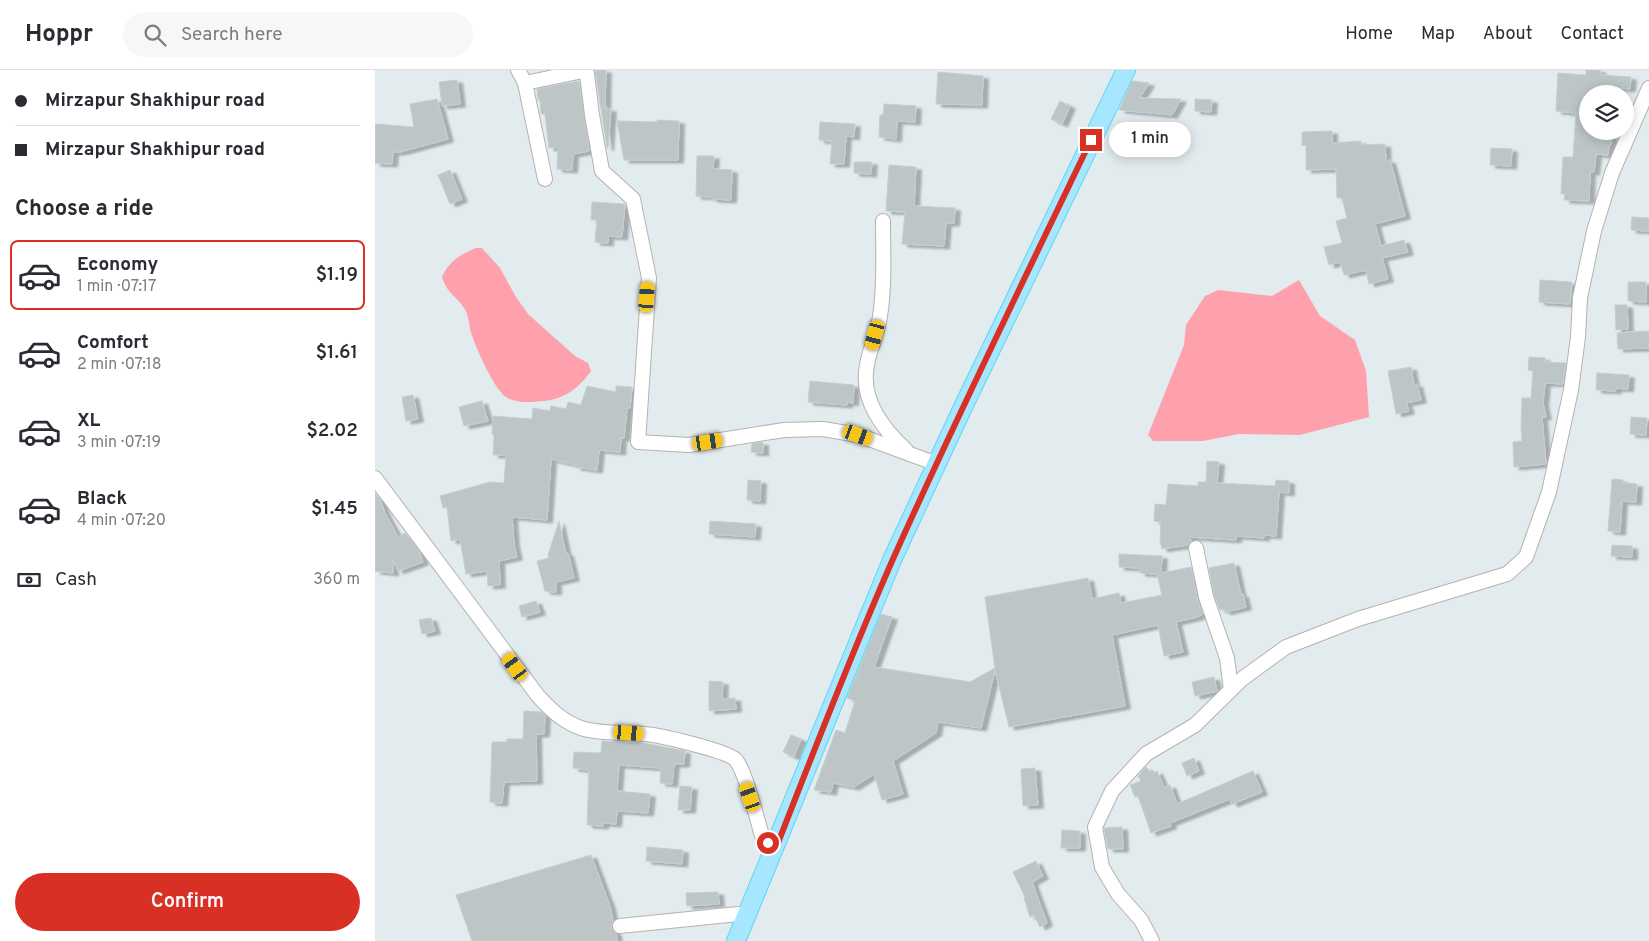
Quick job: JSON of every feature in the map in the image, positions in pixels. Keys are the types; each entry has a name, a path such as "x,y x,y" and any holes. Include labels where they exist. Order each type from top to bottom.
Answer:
{"main road":[{"path":"736,941 776,848 817,743 889,570 968,396 1125,70"}],"street":[{"path":"518,70 525,83 545,179"},
{"path":"525,83 583,71 587,74 602,171 633,199 649,278 638,442 689,445 784,430 823,429 858,435 937,464"},
{"path":"1152,941 1141,920 1118,894 1102,867 1095,827 1113,791 1145,754 1195,725 1242,679 1286,647 1358,619 1507,574 1526,557 1549,492 1571,390 1578,336 1580,298 1593,231 1612,172 1649,88"},
{"path":"883,221 880,317 866,371 867,387 875,415 890,436 913,455"},
{"path":"375,478 537,696 555,714 571,724 585,729 647,734 721,752 736,760 762,836 776,848"},
{"path":"1196,548 1206,596 1227,658 1231,690"},
{"path":"620,926 749,913"}],"shaded area":[{"path":"476,248 482,248 500,268 528,314 575,356 588,363 591,371 582,383 571,392 552,400 520,402 506,397 496,386 471,333 466,311 446,287 442,277 456,259"},
{"path":"1299,280 1320,316 1355,340 1366,371 1369,417 1300,435 1239,434 1203,441 1153,441 1148,435 1184,345 1186,325 1205,296 1218,290 1272,296"}],"building":[{"path":"595,70 606,70 605,108 611,109 608,148 607,148"},
{"path":"1586,70 1601,70 1600,75 1631,77 1630,85 1579,85 1579,140 1611,140 1611,145 1609,145 1608,155 1596,154 1594,172 1590,172 1589,201 1564,200 1565,194 1561,194 1563,157 1573,157 1576,113 1556,111 1558,73 1586,75"},
{"path":"938,72 983,76 982,105 936,104"},
{"path":"457,80 460,104 442,106 439,82"},
{"path":"579,81 589,151 573,154 572,170 557,169 558,147 549,148 545,114 541,114 537,89"},
{"path":"1132,81 1149,83 1140,98 1181,99 1172,115 1119,110"},
{"path":"437,99 448,139 400,152 393,152 392,164 375,163 375,124 414,127 410,104"},
{"path":"1195,99 1212,100 1211,112 1195,111"},
{"path":"1060,101 1070,106 1062,124 1051,119"},
{"path":"884,104 916,106 915,122 897,121 896,139 879,137 880,115 883,115"},
{"path":"657,120 679,121 678,160 624,160 617,121 657,122"},
{"path":"820,122 855,124 854,137 846,136 844,164 830,164 832,141 819,140"},
{"path":"1332,131 1332,143 1361,141 1361,145 1385,144 1386,161 1390,160 1405,216 1375,224 1381,246 1404,240 1408,252 1382,258 1388,279 1369,284 1366,270 1344,275 1340,262 1329,265 1324,247 1342,243 1336,221 1347,218 1342,198 1337,198 1336,169 1306,170 1306,145 1302,146 1302,132"},
{"path":"1491,148 1512,149 1511,166 1490,165"},
{"path":"697,156 714,156 713,169 732,170 731,200 696,196"},
{"path":"854,162 872,162 871,174 854,173"},
{"path":"889,165 916,167 914,206 955,208 954,223 946,223 944,246 902,244 905,212 886,211"},
{"path":"450,170 462,199 450,204 438,175"},
{"path":"592,202 625,204 622,237 608,236 608,243 595,242 597,220 591,220"},
{"path":"1632,217 1649,218 1649,231 1631,230"},
{"path":"1540,280 1572,282 1570,304 1539,302"},
{"path":"1628,282 1646,282 1646,302 1628,301"},
{"path":"1615,305 1627,305 1628,329 1616,330"},
{"path":"1649,331 1649,348 1618,349 1617,333"},
{"path":"1529,357 1545,358 1545,362 1566,363 1563,384 1545,383 1543,403 1546,417 1542,417 1546,464 1514,467 1513,442 1522,441 1522,398 1531,398 1533,371 1528,370"},
{"path":"1411,367 1414,385 1417,384 1421,400 1406,403 1409,411 1396,414 1388,371"},
{"path":"1597,373 1629,375 1628,389 1616,388 1616,391 1596,390"},
{"path":"810,381 854,385 853,403 847,402 847,405 808,402"},
{"path":"587,386 616,392 616,386 632,387 630,408 627,408 624,438 621,438 620,452 599,450 597,470 575,467 576,465 551,459 547,520 512,517 517,557 499,561 500,585 488,586 487,571 466,574 460,539 451,541 447,507 443,508 440,496 490,482 504,483 506,455 493,455 493,416 532,419 533,408 550,411 551,406 566,409 568,402 581,405"},
{"path":"413,395 418,419 406,421 402,397"},
{"path":"482,401 488,421 464,426 459,407"},
{"path":"1631,417 1647,418 1646,435 1630,434"},
{"path":"763,442 763,453 751,452 752,444"},
{"path":"1207,461 1219,462 1217,483 1275,486 1276,480 1289,481 1289,493 1279,492 1276,536 1264,535 1264,538 1236,536 1236,540 1190,537 1191,541 1188,545 1162,549 1160,540 1161,522 1154,521 1155,504 1166,505 1168,484 1198,486 1198,482 1206,482"},
{"path":"1612,479 1623,480 1622,483 1637,484 1636,502 1622,501 1620,532 1608,531"},
{"path":"748,480 761,481 760,501 747,500"},
{"path":"375,493 380,499 398,537 405,533 419,551 423,562 398,571 393,559 393,573 375,571"},
{"path":"559,521 566,554 568,553 574,578 556,582 556,592 545,591 537,561 549,558 548,555"},
{"path":"710,521 756,524 755,537 709,534"},
{"path":"1612,545 1632,546 1632,557 1611,556"},
{"path":"1119,554 1162,556 1161,573 1191,567 1197,599 1203,614 1176,622 1183,652 1164,656 1158,625 1112,635 1125,706 1009,727 995,670 981,728 938,722 936,733 893,761 903,794 882,800 874,774 854,787 833,783 831,792 814,790 836,730 845,733 855,701 847,698 881,614 892,617 874,667 970,682 995,668 985,597 1088,578 1092,599 1119,593 1121,603 1162,595 1157,574 1140,573 1140,568 1119,567"},
{"path":"1234,563 1241,595 1243,594 1246,607 1225,612 1224,609 1220,610 1214,595 1209,568"},
{"path":"536,601 540,612 522,617 519,606"},
{"path":"431,618 435,631 422,634 419,620"},
{"path":"1214,677 1217,691 1195,696 1192,682"},
{"path":"709,681 723,682 722,699 735,698 736,709 709,711"},
{"path":"524,711 541,712 545,715 544,734 536,734 537,781 504,782 502,803 490,802 492,742 507,742 507,739 523,739"},
{"path":"791,735 801,739 794,757 783,752"},
{"path":"602,741 644,743 685,751 684,764 674,764 672,784 660,783 661,768 619,765 617,791 650,794 648,813 617,811 616,824 603,823 603,826 587,825 589,770 573,768 574,752 601,753"},
{"path":"1194,758 1199,771 1187,776 1182,763"},
{"path":"1146,767 1152,774 1157,771 1164,787 1170,785 1177,804 1253,771 1262,792 1232,804 1230,799 1170,823 1171,826 1151,833 1138,796 1135,797 1130,785 1141,781 1138,776"},
{"path":"1035,768 1038,805 1023,806 1021,769"},
{"path":"680,786 692,787 690,810 678,810"},
{"path":"1122,827 1123,849 1108,849 1104,828"},
{"path":"1062,830 1080,831 1080,848 1061,848"},
{"path":"647,847 683,850 682,864 646,861"},
{"path":"591,855 610,906 613,921 611,927 616,933 617,941 472,941 456,895"},
{"path":"1036,861 1043,876 1032,882 1047,923 1040,927 1034,915 1030,917 1025,897 1013,872"},
{"path":"718,892 719,904 687,906 686,893"}],"route":[{"path":"768,843 776,848 817,743 893,560 964,405 1091,140"}]}
